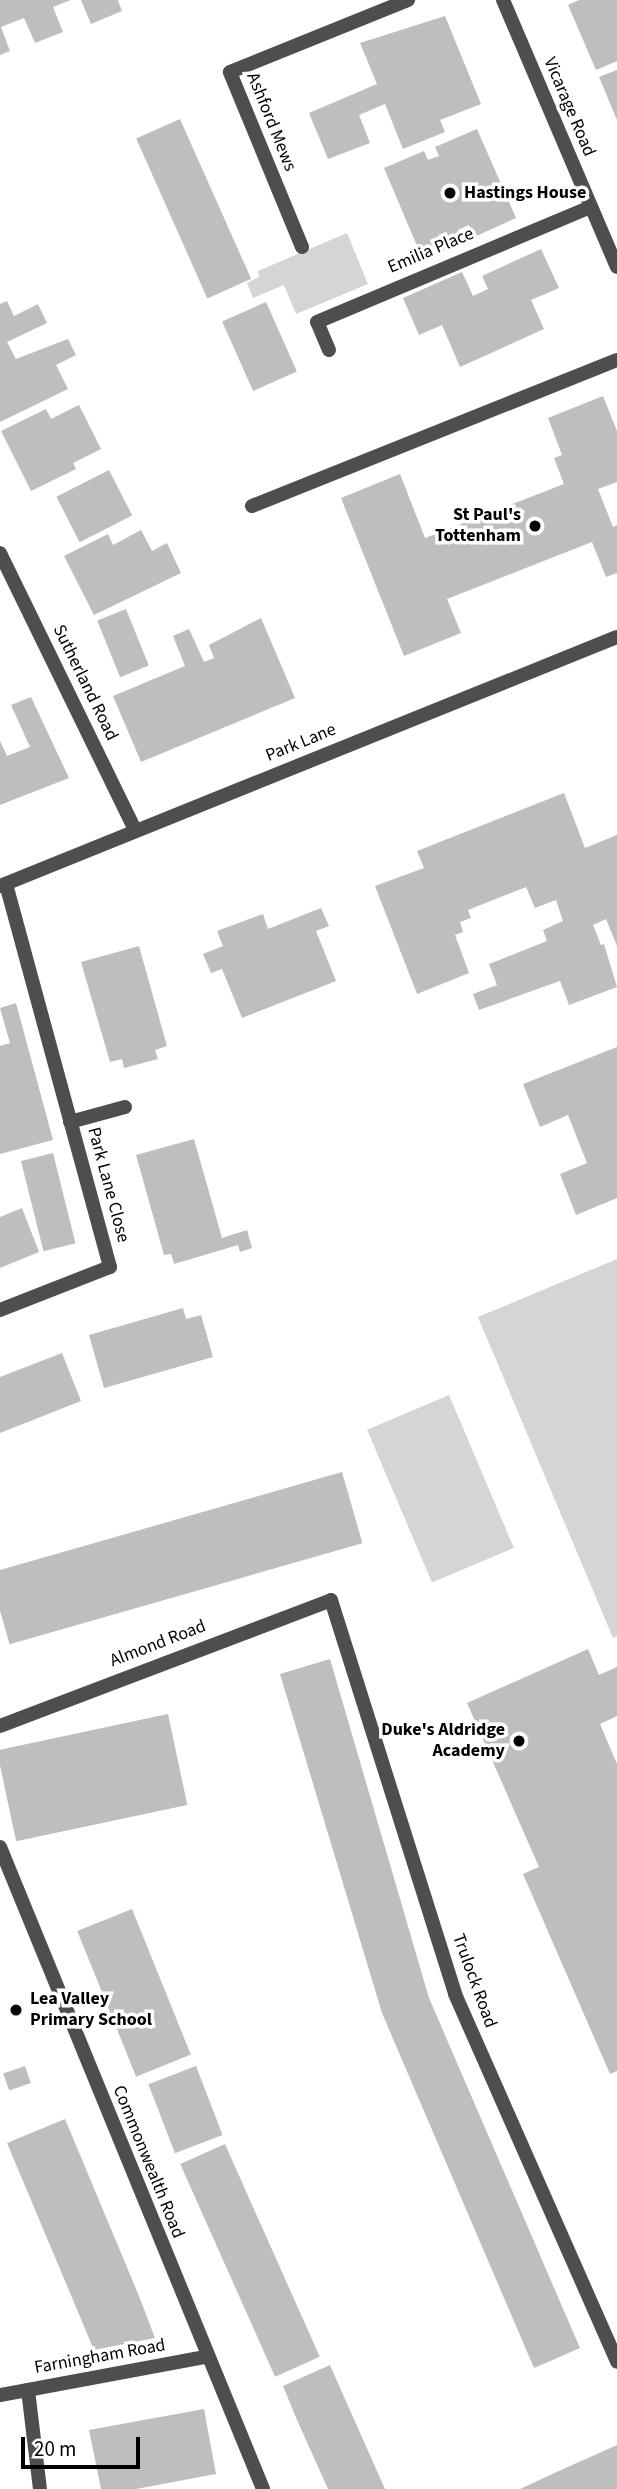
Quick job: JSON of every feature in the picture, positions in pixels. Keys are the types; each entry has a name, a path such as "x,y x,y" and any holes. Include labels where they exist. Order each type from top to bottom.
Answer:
{"street":[{"name":"Ashford Mews","path":"302,247 230,72 408,0"},
{"name":"Vicarage Road","path":"503,0 617,267"},
{"name":"Emilia Place","path":"329,351 317,322 591,207"},
{"path":"252,506 617,360"},
{"name":"Sutherland Road","path":"0,553 135,830"},
{"name":"Park Lane","path":"3,885 617,637"},
{"name":"Park Lane Close","path":"0,1310 110,1267 3,885"},
{"name":"Park Lane Close","path":"71,1122 125,1107"},
{"name":"Almond Road","path":"0,1726 331,1600"},
{"name":"Trulock Road","path":"331,1600 455,1994 617,2362"},
{"name":"Commonwealth Road","path":"0,1847 206,2357 263,2489"},
{"name":"Farningham Road","path":"0,2395 206,2357"},
{"path":"28,2390 40,2489"}],"shaded area":[{"path":"347,233 368,284 296,314 284,285 253,298 247,283 259,277 258,271"},
{"path":"617,1259 617,1636 613,1638 478,1317"},
{"path":"449,1395 514,1548 432,1583 367,1430"}],"building":[{"path":"0,0 71,0 53,7 63,32 35,43 24,18 1,27 10,51 0,55"},
{"path":"81,0 118,0 122,11 91,24"},
{"path":"579,0 617,0 617,61 596,70 568,5"},
{"path":"445,16 481,104 440,120 445,132 403,149 385,104 359,115 370,143 328,159 309,113 377,84 360,43"},
{"path":"617,70 617,120 599,77"},
{"path":"180,119 251,279 207,298 136,139"},
{"name":"Hastings House","path":"477,129 516,218 474,237 469,225 458,230 463,242 423,260 384,168 424,151 428,160 439,156 435,147"},
{"path":"541,249 559,288 531,300 544,329 460,367 442,325 419,335 403,298 462,272 473,296 488,289 482,276"},
{"path":"7,301 14,316 38,304 47,323 7,342 16,359 68,339 76,355 56,365 68,389 0,422 0,304"},
{"path":"266,302 297,371 253,391 222,322"},
{"name":"St Paul's Tottenham","path":"603,396 617,431 617,482 598,489 613,527 617,525 617,573 606,577 592,542 447,599 461,633 404,656 341,498 400,474 425,538 564,484 554,458 562,455 548,418"},
{"path":"79,405 101,449 73,463 76,469 31,491 1,431 46,409 51,419"},
{"path":"109,470 132,515 80,542 56,497"},
{"path":"141,530 152,551 167,543 181,573 94,615 64,556 108,534 113,545"},
{"path":"126,609 149,666 120,677 97,621"},
{"path":"261,618 295,698 141,762 113,696 185,666 173,636 189,629 204,662 214,658 209,645"},
{"path":"31,697 69,778 0,805 0,741 7,756 30,747 11,705"},
{"path":"564,793 585,848 617,835 617,946 606,919 593,925 601,945 604,944 617,987 569,1005 560,981 479,1010 473,994 497,985 489,964 547,941 543,930 563,921 556,900 535,908 526,887 468,910 471,918 460,922 463,932 455,935 469,973 417,994 375,886 424,868 417,851"},
{"path":"321,908 329,926 316,931 336,981 242,1018 222,969 211,973 203,954 223,946 217,931 263,914 268,929"},
{"path":"139,946 167,1046 155,1050 158,1059 124,1068 122,1059 110,1062 81,962"},
{"path":"16,1003 53,1140 0,1154 0,1046 10,1043 0,1008"},
{"path":"617,1047 617,1198 576,1215 560,1174 587,1163 568,1115 540,1127 523,1084"},
{"path":"194,1139 222,1238 247,1230 252,1248 240,1252 238,1245 174,1264 171,1254 164,1255 136,1155"},
{"path":"53,1153 75,1243 43,1251 21,1161"},
{"path":"22,1208 39,1252 0,1268 0,1217"},
{"path":"183,1308 186,1319 201,1315 213,1357 104,1388 89,1335"},
{"path":"62,1353 81,1401 0,1433 0,1377"},
{"path":"342,1472 362,1543 10,1644 0,1611 0,1570"},
{"path":"588,1649 599,1675 617,1667 617,1716 600,1724 617,1764 617,2071 610,2074 523,1874 539,1867 467,1703"},
{"path":"330,1659 429,1998 580,2348 534,2368 382,2013 280,1674"},
{"path":"168,1714 187,1805 16,1841 0,1765 0,1750"},
{"path":"132,1909 191,2055 136,2077 77,1931"},
{"path":"25,2066 31,2083 9,2091 3,2073"},
{"path":"196,2066 223,2135 175,2153 148,2084"},
{"path":"65,2119 155,2338 94,2350 7,2143"},
{"path":"225,2144 320,2357 275,2377 180,2164"},
{"path":"330,2365 385,2489 328,2489 297,2420 283,2386"},
{"path":"204,2409 216,2474 136,2489 101,2489 89,2430"},
{"path":"617,2445 617,2489 520,2489 561,2470"}],"place":[{"name":"Hastings House","path":"450,193"},
{"name":"St Paul's Tottenham","path":"535,526"},
{"name":"Duke's Aldridge Academy","path":"519,1741"},
{"name":"Lea Valley Primary School","path":"16,2010"}]}
